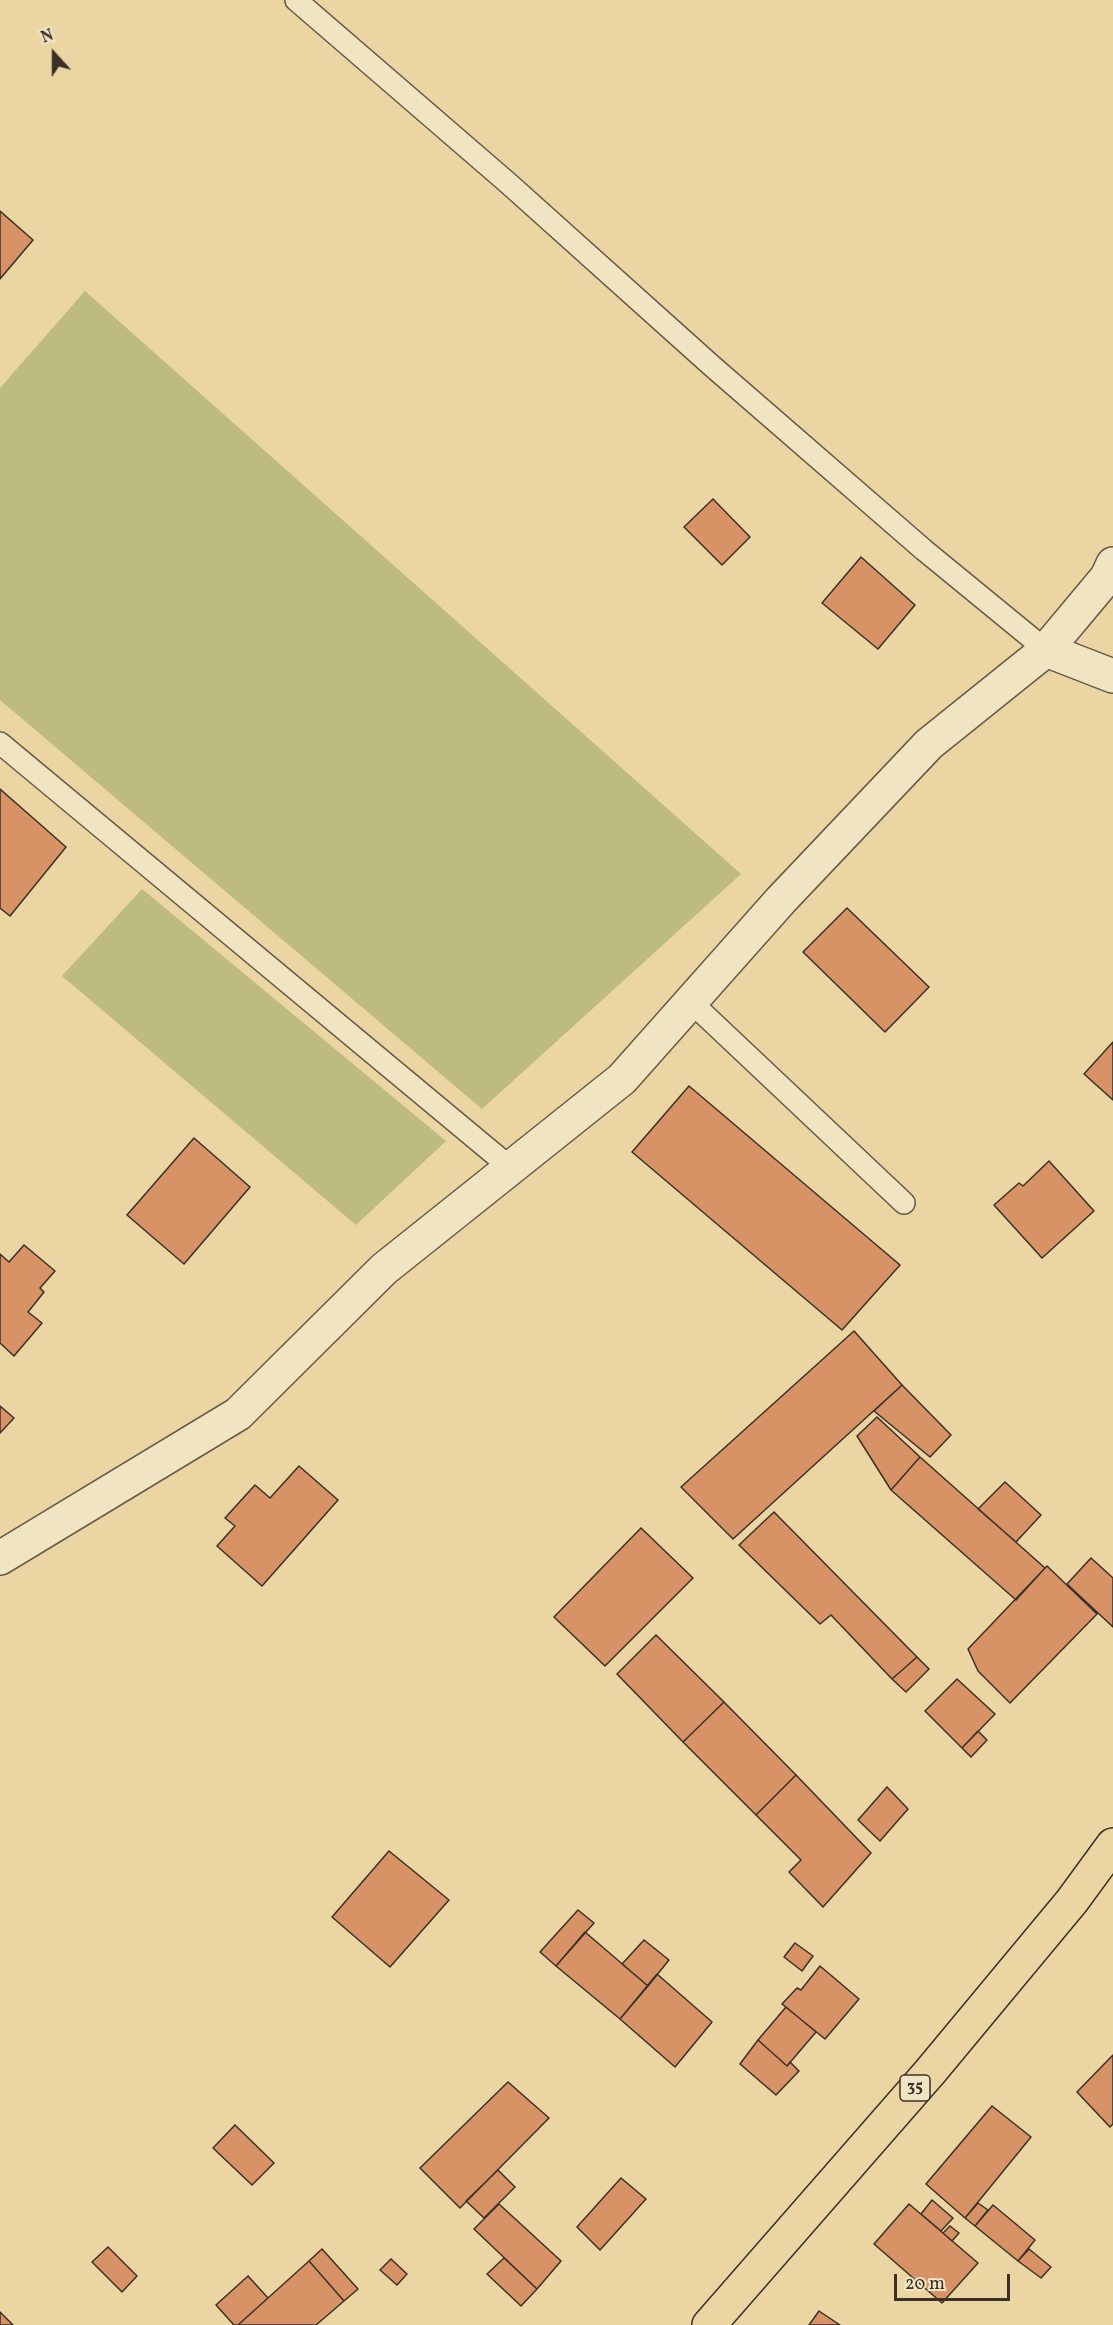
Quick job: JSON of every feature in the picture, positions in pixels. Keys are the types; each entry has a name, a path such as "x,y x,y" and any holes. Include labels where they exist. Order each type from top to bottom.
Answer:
{"main road":[{"name":"35","path":"708,2325 930,2072 1072,1901 1113,1845"}],"street":[{"path":"0,1558 238,1414 384,1269 622,1079 781,900 929,744 1046,650 1107,577 1113,564"},
{"path":"1046,650 1113,676"}],"lane":[{"path":"296,0 508,183 712,366 906,534 1046,650"},
{"path":"0,743 511,1168"},
{"path":"691,1002 904,1203"}],"shaded area":[{"path":"85,291 741,874 482,1109 0,700 0,388"},
{"path":"142,889 446,1141 356,1225 62,976"}],"building":[{"path":"0,211 33,240 0,279"},
{"path":"713,499 750,537 722,565 684,527"},
{"path":"861,557 915,605 878,649 822,603"},
{"path":"0,789 66,847 10,916 0,908"},
{"path":"847,908 929,987 885,1032 803,952"},
{"path":"1113,1042 1113,1100 1084,1074"},
{"path":"689,1086 900,1265 842,1330 632,1152"},
{"path":"194,1138 250,1187 184,1264 127,1215"},
{"path":"1049,1161 1094,1211 1042,1258 994,1205 1019,1183 1023,1186"},
{"path":"24,1245 55,1271 40,1288 44,1292 28,1312 42,1323 14,1356 0,1343 0,1254 9,1262"},
{"path":"854,1331 902,1385 733,1539 681,1487"},
{"path":"902,1385 951,1435 930,1457 874,1411"},
{"path":"0,1406 14,1418 0,1433"},
{"path":"877,1417 920,1457 891,1490 857,1436"},
{"path":"920,1457 1045,1568 1016,1600 891,1490"},
{"path":"299,1466 338,1500 262,1586 217,1546 235,1526 225,1518 255,1485 270,1498"},
{"path":"1005,1482 1041,1515 1016,1542 978,1509"},
{"path":"774,1512 917,1657 892,1679 831,1615 820,1624 739,1545"},
{"path":"641,1528 693,1578 605,1666 554,1617"},
{"path":"1091,1558 1113,1578 1113,1627 1067,1584"},
{"path":"1047,1566 1097,1614 1010,1703 978,1671 968,1649"},
{"path":"656,1635 724,1702 683,1742 617,1674"},
{"path":"917,1657 929,1669 906,1692 892,1679"},
{"path":"957,1679 995,1714 962,1748 925,1711"},
{"path":"724,1702 796,1775 756,1815 683,1742"},
{"path":"978,1731 987,1740 971,1757 962,1748"},
{"path":"796,1775 871,1853 823,1907 789,1872 801,1860 756,1815"},
{"path":"887,1787 908,1809 880,1841 858,1820"},
{"path":"389,1851 449,1900 390,1967 332,1917"},
{"path":"578,1910 594,1923 556,1966 540,1952"},
{"path":"585,1932 648,1986 620,2019 556,1966"},
{"path":"644,1940 669,1960 648,1986 622,1964"},
{"path":"795,1943 813,1956 802,1971 784,1957"},
{"path":"820,1966 859,1999 825,2039 782,2004 797,1988 801,1990"},
{"path":"657,1974 712,2022 675,2067 620,2019"},
{"path":"786,2007 816,2032 787,2066 758,2040"},
{"path":"758,2040 787,2066 790,2062 799,2071 776,2095 740,2064"},
{"path":"1113,2055 1113,2124 1110,2127 1077,2092"},
{"path":"508,2082 549,2118 460,2208 420,2168"},
{"path":"992,2106 1031,2137 965,2218 926,2184"},
{"path":"235,2125 274,2163 252,2185 213,2148"},
{"path":"498,2170 515,2187 484,2218 466,2201"},
{"path":"621,2178 646,2199 600,2250 577,2227"},
{"path":"932,2200 953,2218 941,2231 921,2214"},
{"path":"978,2203 988,2210 975,2226 965,2218"},
{"path":"499,2204 561,2261 537,2289 474,2229"},
{"path":"909,2204 978,2263 942,2303 874,2244"},
{"path":"993,2205 1035,2240 1018,2261 975,2226"},
{"path":"950,2226 959,2233 952,2241 943,2233"},
{"path":"108,2247 137,2276 122,2292 92,2262"},
{"path":"322,2249 358,2289 344,2301 309,2261"},
{"path":"1029,2249 1051,2267 1041,2278 1018,2261"},
{"path":"504,2258 537,2289 521,2306 487,2274"},
{"path":"391,2259 407,2274 397,2285 380,2270"},
{"path":"309,2261 344,2301 316,2325 238,2325"},
{"path":"248,2276 268,2298 238,2325 234,2325 216,2305"},
{"path":"819,2311 840,2325 809,2325"},
{"path":"0,2312 13,2325 0,2325"}]}
